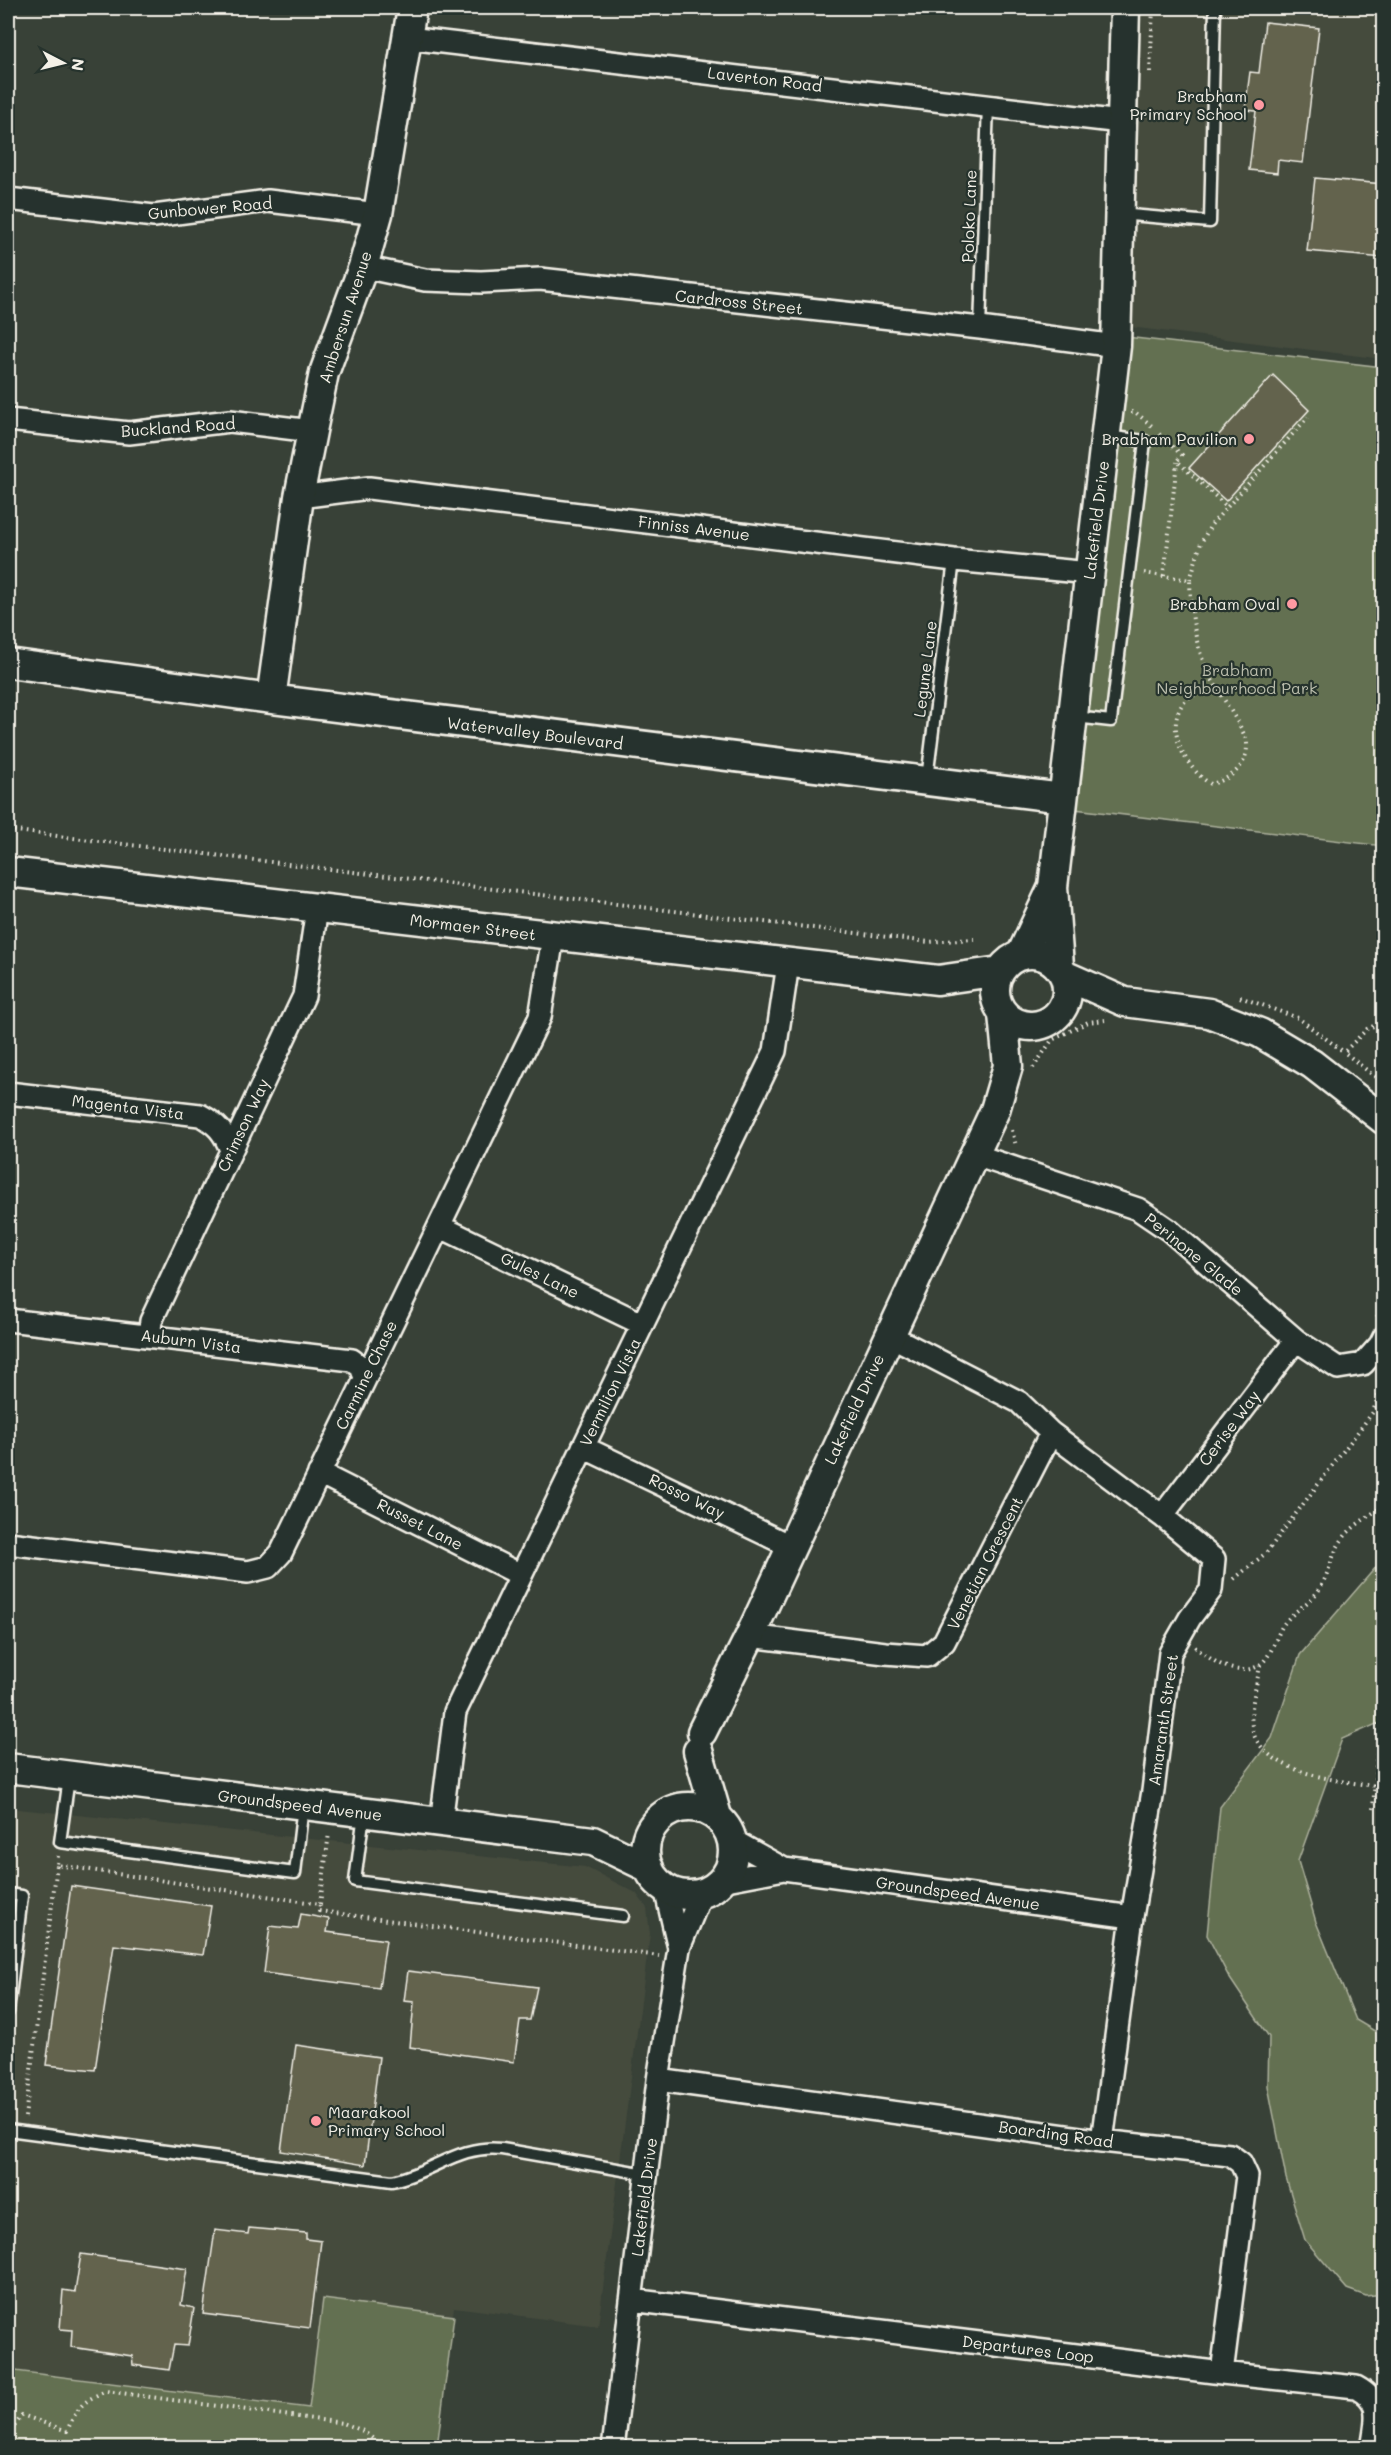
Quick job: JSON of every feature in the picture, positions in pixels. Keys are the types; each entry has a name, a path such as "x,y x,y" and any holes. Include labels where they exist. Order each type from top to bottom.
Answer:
{"street":[{"name":"Ambersun Avenue","path":"270,699 298,497 324,373 363,267 378,214 412,8"},
{"name":"Lakefield Drive","path":"1062,971 1053,887 1116,346 1125,8"},
{"name":"Laverton Road","path":"408,38 1121,122"},
{"name":"Gunbower Road","path":"8,199 154,216 268,201 378,214"},
{"name":"Cardross Street","path":"363,267 425,280 481,282 540,279 981,328 1116,346"},
{"name":"Buckland Road","path":"8,420 129,433 230,421 312,431"},
{"name":"Finniss Avenue","path":"298,497 369,488 954,560 1090,573"},
{"name":"Watervalley Boulevard","path":"8,663 270,699 1063,798"},
{"name":"Mormaer Street","path":"8,872 938,981 1001,1010"},
{"name":"Lakefield Drive","path":"1011,963 1053,887"},
{"name":"Crimson Way","path":"149,1336 151,1321 304,996 317,908"},
{"name":"Carmine Chase","path":"8,1544 248,1572 268,1567 281,1553 540,1017 553,937"},
{"path":"1116,1011 1042,955 1032,953 1011,963 994,987 1001,1010 1020,1025 1116,1011 1209,1013 1260,1033 1312,1064 1383,1120"},
{"name":"Mormaer Street","path":"938,981 1011,963"},
{"name":"Vermilion Vista","path":"441,1823 455,1712 775,1051 788,964"},
{"path":"1049,1019 1067,994 1062,971"},
{"name":"Lakefield Drive","path":"1001,1010 1019,1069"},
{"name":"Lakefield Drive","path":"666,1816 995,1110 1049,1019"},
{"name":"Magenta Vista","path":"8,1093 200,1115 213,1122 224,1133 231,1150"},
{"name":"Perinone Glade","path":"975,1155 1138,1209 1169,1230 1296,1340 1338,1368 1363,1364 1380,1345 1379,1330"},
{"name":"Gules Lane","path":"439,1226 642,1324"},
{"name":"Auburn Vista","path":"8,1320 352,1360 361,1367 365,1377"},
{"name":"Amaranth Street","path":"889,1335 1019,1402 1051,1433 1162,1516 1214,1559 1211,1590 1190,1617 1170,1653 1153,1791 1132,1917 1102,2141"},
{"name":"Cerise Way","path":"1162,1516 1296,1340"},
{"name":"Venetian Crescent","path":"750,1636 927,1656 944,1642 1051,1433"},
{"name":"Rosso Way","path":"583,1447 790,1546"},
{"name":"Russet Lane","path":"319,1473 521,1575"},
{"path":"700,1741 717,1816"},
{"name":"Groundspeed Avenue","path":"8,1768 593,1841 657,1878"},
{"path":"691,1806 705,1809 717,1816 727,1827 732,1840 732,1861 712,1887 694,1895 679,1894 657,1878 645,1850 648,1836 666,1816 691,1806"},
{"name":"Groundspeed Avenue","path":"593,1841 666,1816"},
{"name":"Groundspeed Avenue","path":"732,1840 784,1869 1132,1917"},
{"name":"Groundspeed Avenue","path":"712,1887 784,1869"},
{"name":"Lakefield Drive","path":"657,1878 678,1953"},
{"name":"Lakefield Drive","path":"613,2448 658,2080 678,1953 712,1887"},
{"name":"Boarding Road","path":"658,2080 1102,2141 1230,2155 1241,2163 1247,2176 1222,2373"},
{"name":"Departures Loop","path":"631,2300 1222,2373 1356,2387 1366,2393 1375,2404 1376,2417 1372,2448"}],"lane":[{"path":"1119,214 1210,222 1215,8"},
{"name":"Poloko Lane","path":"981,328 988,105"},
{"path":"1073,717 1111,721 1145,441 1106,436"},
{"name":"Legune Lane","path":"927,782 954,560"},
{"path":"69,1777 60,1842 295,1873 303,1806"},
{"path":"364,1813 355,1881 623,1916"},
{"path":"8,1894 22,1896 8,2012"},
{"path":"8,2130 392,2181 414,2176 453,2155 495,2148 646,2174"}],"path":[{"path":"1127,411 1135,412 1143,418 1182,455 1177,461 1164,576"},
{"path":"1219,692 1201,693 1188,699 1178,714 1177,739 1184,758 1203,779 1211,784 1226,780 1238,770 1245,759 1247,741 1209,674 1196,641 1190,580 1201,543 1210,525 1308,417"},
{"path":"1177,461 1227,507"},
{"path":"1129,571 1190,580"},
{"path":"8,830 929,942 974,939"},
{"path":"1019,1069 1052,1040 1116,1011"},
{"path":"1383,1021 1367,1029 1344,1052 1383,1084"},
{"path":"1010,1120 1017,1151"},
{"path":"1379,1330 1383,1304"},
{"path":"1227,1585 1266,1553 1373,1412 1383,1378"},
{"path":"1383,1504 1357,1523 1341,1541 1319,1590 1295,1611 1283,1626 1270,1652 1260,1665 1252,1718 1255,1739 1272,1756 1298,1771 1331,1780 1383,1787"},
{"path":"1187,1641 1220,1665 1248,1670 1260,1665"},
{"path":"1373,1809 1379,1723 1383,1716"},
{"path":"332,1809 319,1911 678,1953"},
{"path":"23,2132 60,1842"},
{"path":"57,1865 320,1904"},
{"path":"8,2436 22,2415 67,2431 76,2411 88,2399 106,2391 343,2422 363,2431 385,2448"}],"shaded area":[{"name":"Brabham Primary School","path":"1139,8 1383,8 1383,359 1122,326"},
{"name":"Maarakool Primary School","path":"8,1808 585,1867 636,1893 647,1908 650,1934 598,2326 454,2307 439,2424 8,2378"}],"green space":[{"name":"Brabham Neighbourhood Park","path":"1126,337 1383,367 1383,846 1075,809"},
{"path":"1383,1559 1383,1716 1379,1723 1342,1739 1298,1861 1316,1922 1356,2020 1383,2036 1383,2294 1366,2296 1347,2289 1305,2240 1286,2178 1268,2086 1269,2037 1229,1977 1207,1935 1220,1807 1272,1738 1300,1655"},
{"path":"323,2299 454,2316 437,2447 8,2447 8,2370 309,2408"}],"building":[{"path":"1265,22 1319,28 1303,163 1278,160 1277,173 1249,170 1256,111 1245,110 1250,72 1259,73"},
{"path":"1315,178 1384,184 1384,258 1307,251"},
{"name":"Brabham Pavilion","path":"1273,375 1309,410 1226,501 1189,468"},
{"path":"71,1886 211,1906 203,1955 114,1945 95,2070 46,2065"},
{"path":"301,1914 329,1919 327,1932 386,1940 379,1988 264,1973 270,1926 298,1929"},
{"path":"408,1971 537,1987 530,2020 520,2020 514,2062 410,2047 414,2002 404,2001"},
{"path":"296,2045 379,2057 365,2165 281,2151"},
{"path":"249,2228 306,2233 306,2239 321,2241 310,2328 203,2314 215,2230 248,2234"},
{"path":"81,2254 187,2269 181,2305 194,2308 188,2346 174,2345 169,2370 133,2365 132,2356 71,2347 72,2330 60,2329 63,2290 75,2292"}],"place":[{"name":"Brabham Primary School","path":"1259,105"},
{"name":"Brabham Pavilion","path":"1249,439"},
{"name":"Brabham Oval","path":"1292,604"},
{"name":"Maarakool Primary School","path":"316,2121"}]}
